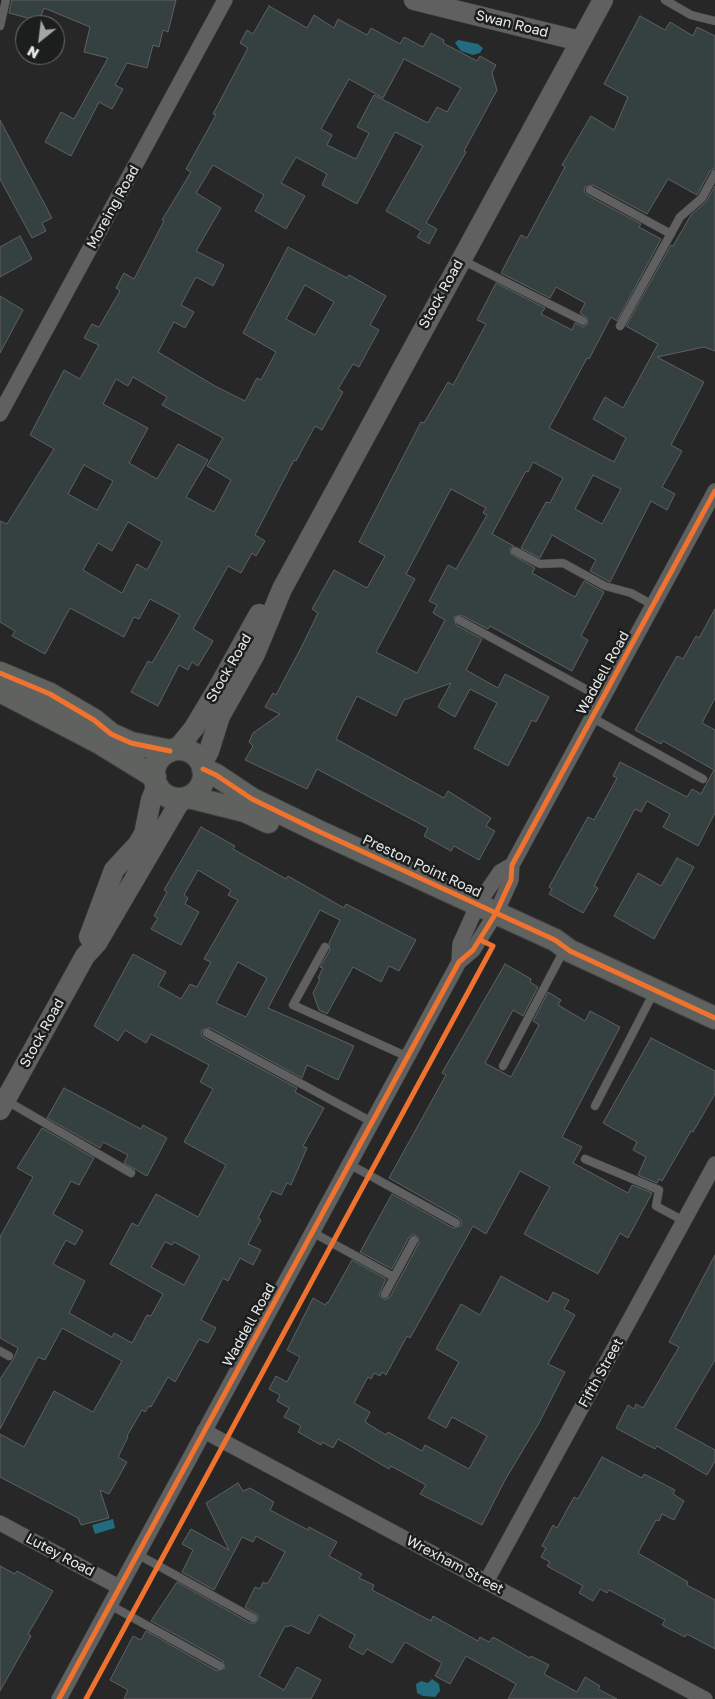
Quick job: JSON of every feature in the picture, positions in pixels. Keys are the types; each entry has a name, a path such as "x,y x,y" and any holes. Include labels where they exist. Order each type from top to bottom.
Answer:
{"main road":[{"path":"0,673 50,694 94,720 111,734 131,743 190,752 202,766"},
{"path":"0,690 98,742 156,781 169,796 185,797"},
{"name":"Stock Road","path":"156,781 158,761 173,750"},
{"name":"Stock Road","path":"185,797 194,793 202,782 202,766"},
{"name":"Preston Point Road","path":"202,766 259,803 484,914"},
{"name":"Preston Point Road","path":"185,797 244,811 484,914 555,940 567,951 715,1018"}],"street":[{"name":"Moreing Road","path":"0,414 225,0"},
{"name":"Swan Road","path":"414,0 580,41"},
{"name":"Stock Road","path":"202,766 209,751 220,716 255,654 282,589 460,259 603,0"},
{"name":"Waddell Road","path":"59,1699 459,962 473,950 500,872 512,865 715,491"},
{"name":"Stock Road","path":"173,750 194,728 267,599 282,589"},
{"name":"Stock Road","path":"85,956 89,937 114,870 138,844 144,834 156,781"},
{"name":"Stock Road","path":"3,1105 85,956 97,943 185,797"},
{"name":"Fifth Street","path":"486,1582 715,1164"},
{"name":"Wrexham Street","path":"204,1431 706,1699"},
{"name":"Lutey Road","path":"0,1523 120,1587"}],"lane":[{"path":"0,26 6,0"},
{"path":"665,0 691,15 715,22"},
{"path":"620,326 680,217 702,198 715,174"},
{"path":"590,190 671,234"},
{"path":"460,259 583,321"},
{"path":"515,551 540,564 563,563 605,586 631,593 652,605"},
{"path":"459,620 602,698"},
{"path":"591,717 702,779"},
{"path":"325,947 293,1005 408,1057"},
{"path":"503,1066 567,951"},
{"path":"596,1106 655,991"},
{"path":"207,1032 372,1122"},
{"path":"3,1105 130,1173"},
{"path":"585,1159 659,1190 656,1206 684,1221"},
{"path":"349,1164 456,1223"},
{"path":"312,1232 394,1277"},
{"path":"385,1294 414,1240"},
{"path":"0,1351 9,1356"},
{"path":"137,1554 252,1618"},
{"path":"110,1605 220,1666"}],"water":[{"path":"458,40 478,44 483,48 480,53 473,55 461,51 455,43"},
{"path":"113,1519 115,1528 95,1534 92,1525"},
{"path":"432,1679 439,1684 440,1691 435,1697 423,1696 417,1693 416,1684 421,1681 428,1683"}],"building":[{"path":"12,0 176,0 168,32 163,30 159,47 153,45 147,68 127,63 115,85 123,89 112,109 99,102 71,156 45,142 61,112 74,119 108,58 84,52 90,27 65,17 65,15 44,8 41,15 16,15 9,13"},
{"path":"269,6 307,28 314,15 334,28 338,19 367,35 371,28 400,44 404,37 423,47 431,33 444,40 443,43 477,61 480,56 496,65 492,73 497,90 464,151 466,152 426,223 437,229 429,244 417,237 421,231 386,211 423,146 395,132 357,204 322,185 327,174 296,157 281,183 305,196 286,229 255,211 264,195 213,165 196,193 221,208 196,251 224,265 213,286 196,277 181,305 194,312 185,328 174,322 158,352 215,386 245,401 257,378 261,380 276,352 243,333 288,247 347,278 349,275 386,296 370,325 379,330 359,367 353,364 338,389 343,392 322,430 315,426 296,461 294,460 255,535 265,541 256,556 252,553 241,573 228,566 193,629 213,641 198,666 192,662 188,670 179,665 158,706 131,692 148,661 152,663 180,615 150,599 139,619 134,617 124,637 70,608 45,654 12,636 15,631 0,622 0,521 7,524 54,449 30,435 64,370 80,379 99,345 84,338 92,324 99,327 120,291 116,288 124,273 134,279 164,221 162,220 191,172 186,169 216,115 213,114 248,48 240,43 247,30 253,34","holes":["404,59 461,88 447,112 437,107 428,123 374,95 357,127 369,133 356,159 327,145 332,135 321,129 349,79 383,98","305,285 334,302 315,335 286,319","133,377 167,397 162,405 223,438 207,466 231,480 214,512 186,497 208,460 178,444 157,479 129,463 148,428 103,404 116,379 128,386","84,465 113,481 97,510 68,494","128,522 162,542 147,570 137,564 122,593 83,570 98,543 112,551"]},
{"path":"640,16 665,30 670,22 693,36 697,27 715,36 715,168 710,171 697,195 668,179 647,214 593,185 585,187 584,191 587,195 641,224 639,227 661,239 617,321 611,317 549,428 614,462 626,438 593,419 605,397 623,408 658,344 626,326 671,245 673,246 691,215 706,202 715,186 715,351 704,347 657,357 704,382 671,445 682,451 662,487 675,494 667,510 651,501 610,582 590,571 596,560 552,535 540,558 521,548 546,502 550,503 563,478 533,462 528,472 526,471 492,534 514,546 510,549 511,554 535,568 532,573 575,597 584,581 604,592 581,636 588,640 572,671 490,626 488,629 461,615 454,617 456,625 482,639 466,670 498,688 505,674 549,697 536,722 532,720 508,766 474,748 497,703 470,689 455,717 438,707 451,683 404,700 396,716 357,696 336,739 444,798 448,791 491,818 486,826 495,831 479,860 454,846 451,851 424,836 428,828 317,769 307,789 245,760 253,746 249,742 253,733 280,714 265,707 273,693 276,695 303,644 318,613 312,609 334,570 367,588 385,556 359,542 421,422 424,423 448,382 453,385 486,324 477,320 496,283 545,308 541,314 572,330 575,323 583,327 588,324 587,318 580,313 585,303 556,287 550,298 501,273 521,235 527,238 565,167 562,165 591,116 614,130 628,97 604,84","holes":["593,475 621,489 602,524 575,509","451,489 486,508 483,513 487,515 456,569 448,565 429,601 437,605 433,613 445,620 417,673 376,652 415,579 406,574"]},
{"path":"0,120 52,218 42,223 46,231 32,238 0,179"},
{"path":"20,236 32,259 0,277 0,247"},
{"path":"0,296 23,310 0,353"},
{"path":"715,609 715,698 702,723 715,730 715,813 698,846 663,827 670,814 647,801 641,812 635,809 594,886 598,888 583,913 549,894 552,889 549,887 588,817 594,820 617,778 613,776 620,762 687,797 692,789 701,794 714,770 663,741 661,744 635,730 677,656 683,659 696,636 699,638"},
{"path":"201,827 235,846 233,849 286,879 288,876 344,908 346,904 416,940 399,971 389,966 381,982 353,967 327,1014 319,1010 313,993 323,968 320,967 330,950 329,943 340,920 320,910 268,1008 354,1046 338,1080 307,1065 302,1078 210,1028 202,1030 201,1034 204,1038 297,1088 295,1092 324,1108 303,1146 307,1148 291,1185 287,1183 281,1195 272,1191 258,1218 261,1220 248,1244 261,1250 253,1265 240,1258 228,1281 223,1278 201,1320 216,1328 208,1343 199,1339 175,1382 168,1377 151,1407 149,1406 145,1412 142,1410 127,1436 118,1457 127,1462 109,1494 100,1490 109,1518 81,1525 78,1518 0,1477 0,1434 24,1447 54,1391 93,1412 122,1361 62,1328 45,1360 38,1357 0,1429 0,1379 14,1358 18,1348 0,1338 0,1237 33,1177 17,1168 42,1128 94,1158 79,1185 71,1181 53,1214 83,1231 75,1245 66,1240 53,1264 85,1281 69,1313 112,1337 114,1333 132,1343 147,1315 151,1316 163,1294 110,1264 132,1223 138,1226 156,1194 198,1217 226,1165 184,1142 213,1089 200,1082 209,1065 151,1034 146,1043 125,1030 118,1041 94,1026 133,954 166,972 158,986 181,999 190,984 197,987 211,962 204,959 238,900 228,895 231,890 198,870 184,895 188,898 185,904 199,912 181,945 151,929 158,918 154,916 167,892 164,890","holes":["238,962 267,978 246,1017 216,1003","165,1242 172,1245 174,1242 200,1256 184,1285 151,1267"]},
{"path":"677,858 694,867 654,939 614,916 638,873 661,886"},
{"path":"505,964 531,979 530,982 538,987 523,1016 513,1010 485,1063 511,1077 539,1025 533,1021 548,992 561,1000 558,1005 585,1021 590,1011 620,1027 562,1137 582,1147 573,1163 628,1193 632,1185 652,1193 628,1238 620,1233 598,1274 524,1234 550,1187 520,1171 486,1234 473,1226 410,1338 407,1336 386,1375 382,1372 380,1376 374,1373 371,1379 368,1377 354,1403 370,1412 365,1422 386,1435 388,1432 422,1451 425,1445 469,1469 487,1436 452,1417 446,1428 428,1418 459,1362 436,1349 461,1304 480,1315 501,1276 548,1302 553,1292 569,1300 564,1309 575,1315 548,1364 565,1372 482,1525 420,1494 426,1485 391,1466 389,1469 338,1439 333,1448 322,1442 321,1445 298,1432 301,1426 284,1417 289,1408 277,1401 280,1395 269,1389 276,1376 287,1382 300,1357 287,1350 313,1298 325,1305 328,1303 352,1260 386,1279 379,1295 385,1300 390,1297 419,1243 418,1237 413,1234 409,1237 392,1269 360,1252 392,1194 453,1228 461,1226 462,1222 459,1218 389,1178 446,1075 442,1073"},
{"path":"651,1038 715,1071 715,1094 662,1181 659,1179 657,1183 638,1175 646,1157 633,1150 637,1142 603,1123"},
{"path":"64,1088 141,1129 143,1125 167,1138 147,1176 124,1163 128,1155 103,1142 100,1148 47,1118"},
{"path":"715,1255 715,1360 675,1428 715,1450 715,1461 707,1475 657,1446 655,1449 616,1428 628,1405 634,1409 636,1404 643,1408 679,1347 669,1342"},
{"path":"602,1457 642,1478 644,1474 675,1490 673,1494 684,1501 674,1520 662,1514 659,1521 656,1520 638,1553 688,1582 687,1585 715,1600 715,1649 687,1634 685,1637 662,1625 665,1620 609,1590 607,1593 600,1589 593,1601 579,1593 583,1586 547,1566 550,1562 541,1557 546,1548 542,1546 553,1525 557,1528 574,1497 578,1499"},
{"path":"238,1483 243,1491 250,1488 274,1502 270,1510 308,1530 309,1527 337,1542 329,1556 362,1574 359,1578 374,1585 372,1590 431,1621 433,1616 478,1641 480,1637 489,1642 493,1637 530,1658 531,1656 549,1665 544,1674 577,1692 585,1677 600,1686 598,1689 617,1699 508,1699 516,1684 466,1656 450,1684 435,1676 442,1663 405,1642 392,1663 367,1649 363,1655 349,1647 355,1635 319,1615 309,1634 290,1625 288,1627 285,1626 259,1676 284,1690 297,1667 321,1680 311,1699 124,1699 128,1690 110,1680 133,1636 141,1640 146,1631 217,1671 225,1668 223,1661 151,1621 177,1582 250,1623 255,1623 258,1620 258,1615 245,1607 255,1587 260,1589 263,1582 267,1584 285,1552 256,1536 253,1542 242,1537 214,1590 182,1572 193,1550 182,1544 191,1529 229,1550 206,1503"},
{"path":"0,1566 15,1574 17,1571 53,1591 28,1634 31,1636 0,1691"}],"cycle path":[{"path":"59,1699 459,962 473,950 496,913 511,880 512,865 715,491"},
{"path":"0,673 50,694 94,720 111,734 131,743 170,751"},
{"path":"203,769 216,775 252,799 555,940 570,951 715,1018"},
{"path":"86,1699 493,946 480,940"}]}
